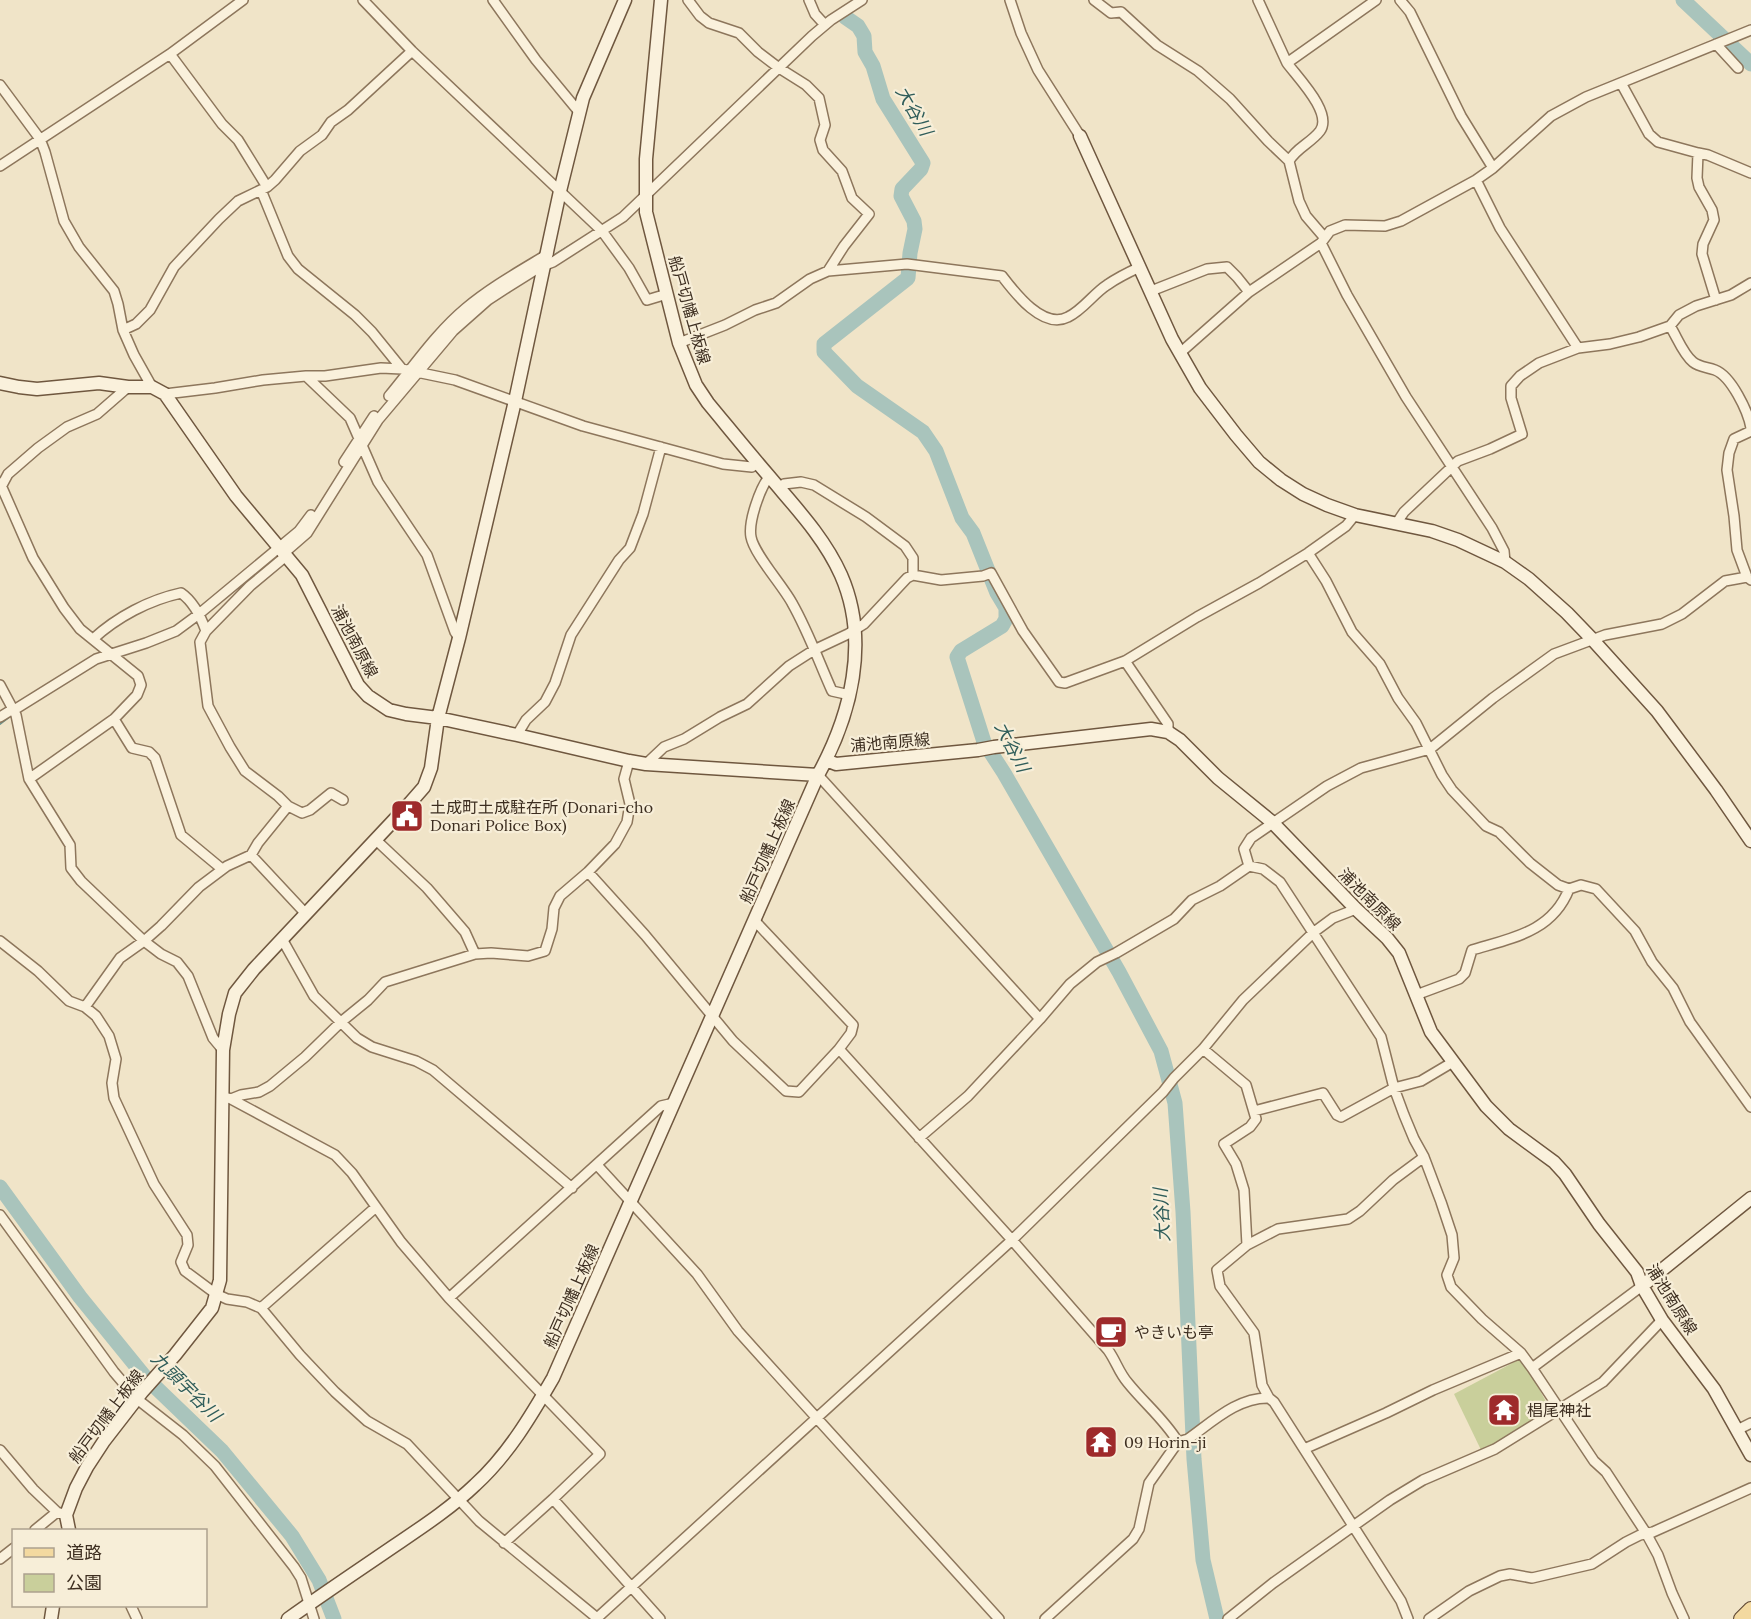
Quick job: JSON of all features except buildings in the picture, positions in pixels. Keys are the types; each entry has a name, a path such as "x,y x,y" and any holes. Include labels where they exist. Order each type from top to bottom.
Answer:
{"main road":[{"name":"船戸切幡上板線","path":"61,1513 104,1441 212,1308 220,1280 227,1098 223,1050 235,993 254,969 424,787 431,768 438,718 515,401 579,112 625,0"},
{"name":"船戸切幡上板線","path":"288,1619 459,1499 476,1485 528,1422 553,1378 631,1203 826,760 850,695 855,665 855,630 842,577 818,536 708,403 696,385 679,343 650,230 645,195 646,159 661,0"},
{"path":"1080,136 1180,353 1200,388 1259,462 1303,494 1355,515 1432,531 1458,540 1505,562 1529,579 1567,613 1626,675 1664,720 1751,841"},
{"name":"浦池南原線","path":"0,383 37,389 99,383 128,387 152,387 165,394 226,483 302,575 358,685 368,696 389,710 438,718 646,764 818,775"},
{"name":"浦池南原線","path":"826,760 837,764 1151,729 1168,732 1180,740 1218,778 1272,822 1356,909 1388,938 1399,953 1431,1032 1486,1106 1509,1129 1554,1162 1565,1174 1599,1224 1637,1272 1642,1286 1662,1320 1714,1389 1751,1455"},
{"path":"1642,1286 1751,1198"},
{"path":"61,1513 69,1529"},
{"path":"1741,1619 1751,1609"}],"street":[{"path":"0,166 170,54 243,0"},
{"path":"363,0 412,51 600,229 629,268 647,300 667,294"},
{"path":"492,0 536,60 579,112"},
{"path":"688,0 700,16 709,23 739,33 758,52 806,85 819,98 825,125 820,140 823,150 842,171 852,198 869,214 828,271"},
{"path":"809,0 815,14 825,25"},
{"path":"343,800 331,793 310,810 302,813 288,806 245,771 208,706 200,642 206,631 283,552 361,442 382,405 411,371 465,320 508,287 547,259 553,262 600,229 623,217 777,66 825,25 862,0"},
{"path":"1094,0 1111,13 1121,12 1157,45 1198,71 1230,99 1268,141 1289,160 1299,201 1322,240 1347,295 1406,397 1492,528 1504,551 1505,562"},
{"path":"1258,0 1287,63 1320,108 1324,121 1320,131 1289,160"},
{"path":"1287,63 1376,0"},
{"path":"1400,0 1410,12 1461,116 1493,168"},
{"path":"1013,1 1021,33 1038,70 1080,136"},
{"path":"1180,353 1249,292 1322,240 1330,231 1345,225 1385,226 1401,221 1476,180 1493,168 1551,116 1621,82 1751,30"},
{"path":"1721,42 1738,68"},
{"path":"123,330 136,324 150,310 174,267 219,219 238,201 275,180 300,151 322,135 332,122 412,51"},
{"path":"170,54 222,124 238,140 264,188 288,256 298,269 355,315 411,371"},
{"path":"1621,82 1648,134 1658,141 1708,155 1751,173"},
{"path":"0,85 40,139 64,222 79,247 114,291 123,330 152,387"},
{"path":"1698,153 1699,187 1713,210 1714,220 1703,244 1702,254 1716,300"},
{"path":"1476,180 1500,228 1578,348"},
{"path":"679,343 776,303 810,279 828,271 909,264 1002,276 1024,303 1049,319 1056,320 1068,317 1106,285 1140,267"},
{"path":"1151,291 1207,269 1227,267 1249,292"},
{"path":"1396,524 1404,512 1458,461 1522,434 1511,398 1511,386 1520,376 1539,363 1578,348 1610,344 1670,326 1679,315 1696,306 1731,295 1751,283"},
{"path":"1249,866 1244,849 1251,838 1272,822 1361,768 1430,750 1493,698 1554,654 1605,635 1662,624 1682,614 1725,581 1749,579 1737,550 1727,470 1734,439 1751,429 1749,418 1723,375 1693,362 1670,326"},
{"path":"165,394 381,368 411,371 455,380 583,426 723,464 752,467 758,462"},
{"path":"306,376 350,418 378,482 427,555 454,632 459,638"},
{"path":"29,779 114,719 137,695 141,686 138,676 80,629 64,608 33,558 1,487 8,474 38,448 67,427 97,414 128,387"},
{"path":"518,735 526,720 545,702 555,683 570,635 619,560 630,548 643,514 662,447"},
{"path":"770,477 763,488 751,525 752,541 792,602 832,691 850,695"},
{"path":"779,488 784,484 801,482 814,485 866,517 905,546 913,558 913,575"},
{"path":"646,764 664,747 684,739 747,704 789,666 864,624 907,578 913,575 941,580 983,576 991,573 1023,631 1059,682 1065,683 1125,661 1197,617 1259,584 1308,554 1346,526 1355,515"},
{"path":"0,717 14,711 96,659 176,631 200,616 283,552"},
{"path":"1308,554 1326,581 1352,632 1380,664 1398,698 1416,723 1442,775 1474,815 1486,826 1499,832 1530,863 1558,885 1569,889 1581,885 1596,889 1635,931 1652,962 1674,988 1690,1022 1751,1107"},
{"path":"93,639 108,625 124,616 170,595 181,593 187,597 200,616 206,631"},
{"path":"1125,661 1168,724 1168,732"},
{"path":"0,685 14,711 29,779 70,845 71,868 81,881 144,941 177,962 188,976 213,1038 223,1050"},
{"path":"114,719 132,748 149,752 155,758 181,835 222,869"},
{"path":"227,1098 259,1092 270,1086 369,1000 385,982 475,954 528,956 545,951 552,928 554,908 560,896 615,844 627,822 630,804 624,779 629,761"},
{"path":"818,775 1040,1019"},
{"path":"85,1007 120,958 144,941 199,887 222,869 251,855 288,806"},
{"path":"376,840 427,888 465,932 475,954"},
{"path":"251,855 306,914"},
{"path":"919,1138 968,1096 1070,984 1105,957 1116,953 1174,918 1192,900 1220,886 1249,866 1263,869 1280,882 1381,1037 1394,1088 1414,1139 1424,1156 1452,1235 1454,1258 1447,1275 1451,1287 1482,1319 1521,1353 1594,1461 1606,1472 1658,1555 1684,1619"},
{"path":"588,872 645,935 733,1041 786,1091 799,1092 839,1049 851,1033 853,1025 754,920"},
{"path":"1416,995 1459,979 1465,973 1472,950 1538,928 1550,918 1569,889"},
{"path":"0,941 38,971 69,1001 85,1007 96,1016 109,1036 116,1059 112,1083 114,1098 154,1184 187,1235 188,1245 181,1262 185,1271 216,1294 261,1308 300,1355 335,1392 367,1421 407,1444 479,1521 596,1619 1012,1240 1163,1092 1203,1049 1243,1000 1314,932 1333,918 1356,909"},
{"path":"282,939 314,996 357,1038 372,1047 416,1060 433,1070 572,1188"},
{"path":"839,1049 1108,1350 1128,1384 1172,1432 1187,1438"},
{"path":"1203,1049 1246,1085 1256,1119 1250,1127 1224,1144 1236,1164 1244,1190 1247,1245"},
{"path":"1254,1111 1323,1093 1337,1115 1341,1117 1394,1088 1421,1081 1453,1062"},
{"path":"227,1098 335,1155 352,1173 401,1242 450,1298 600,1454 554,1500 504,1543"},
{"path":"450,1298 661,1106 674,1104"},
{"path":"1408,1619 1401,1601 1274,1402 1269,1398 1262,1385 1254,1333 1220,1286 1217,1270 1247,1245 1278,1229 1348,1219 1424,1156"},
{"path":"597,1165 697,1274 738,1330 999,1619"},
{"path":"261,1308 376,1207"},
{"path":"0,1215 114,1372 214,1466 294,1567 312,1603 314,1619"},
{"path":"1532,1368 1642,1286"},
{"path":"1228,1619 1273,1583 1390,1500 1423,1480 1495,1449 1603,1382 1662,1320"},
{"path":"1304,1449 1521,1353"},
{"path":"1045,1619 1133,1539 1139,1529 1149,1483 1187,1438 1242,1402 1269,1398"},
{"path":"1737,1430 1751,1423"},
{"path":"0,1450 33,1489 61,1513 37,1529"},
{"path":"1429,1619 1469,1591 1500,1575 1510,1574 1532,1578 1592,1564 1626,1542 1751,1488"},
{"path":"554,1500 660,1619"},
{"path":"0,1559 12,1550"}],"green space":[{"path":"1520,1359 1528,1368 1551,1411 1482,1452 1454,1394"}],"waterway":[{"path":"1683,0 1751,64"},
{"name":"大谷川","path":"845,17 858,26 864,36 865,52 873,66 883,99 923,163 921,169 902,189 901,196 914,221 915,229 908,278 824,344 824,352 857,386 923,432 936,451 962,518 973,533 997,593 1006,608 1006,619 1002,626 961,651 957,657 984,742 1119,972 1161,1051 1175,1103 1183,1212 1194,1459 1203,1560 1217,1619"},
{"path":"551,257 574,243"},
{"path":"0,724 12,715"},
{"name":"九頭宇谷川","path":"0,1187 80,1297 145,1377 222,1451 292,1536 319,1580 334,1619"}],"place":[{"name":"土成町土成駐在所 (Donari-cho Donari Police Box)","path":"407,816"},
{"name":"やきいも亭","path":"1111,1332"},
{"name":"椙尾神社","path":"1504,1410"},
{"name":"09 Horin-ji","path":"1101,1442"}]}
